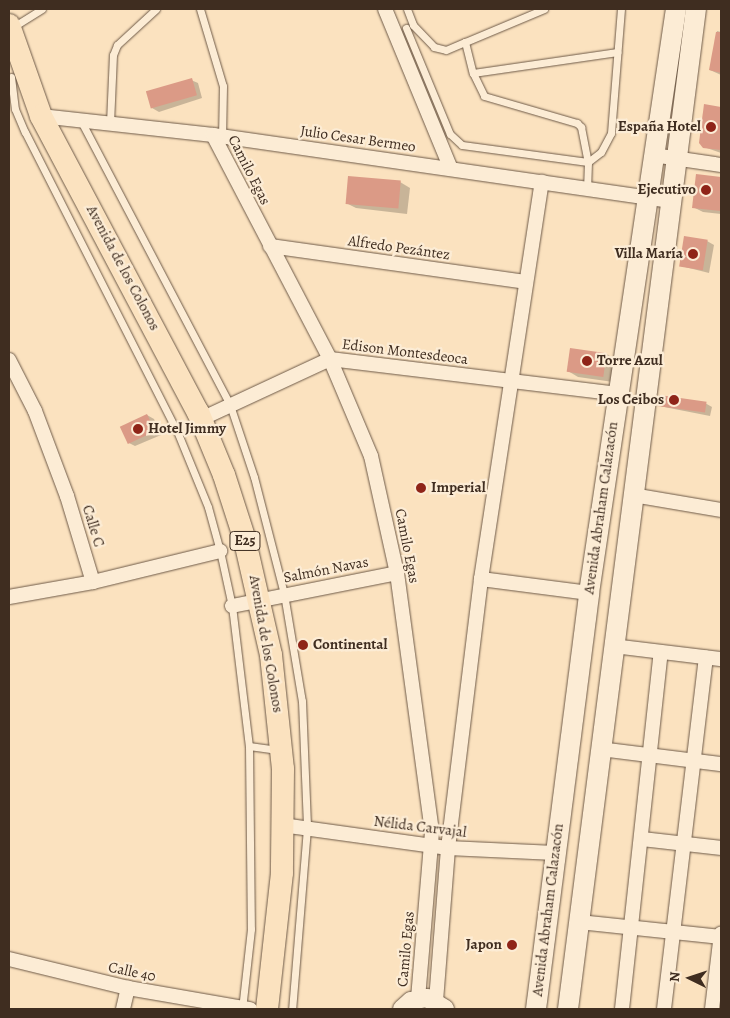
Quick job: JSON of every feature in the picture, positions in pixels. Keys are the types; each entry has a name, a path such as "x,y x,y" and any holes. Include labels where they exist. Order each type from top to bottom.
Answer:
{"highway":[{"name":"Avenida de los Colonos","path":"10,27 41,116 201,419 230,493 260,601 274,674 281,750 282,873 267,1009"},
{"name":"Avenida de los Colonos","path":"10,75 41,116"}],"main road":[{"name":"Avenida Abraham Calazacón","path":"536,1009 589,593 646,198 676,9"},
{"name":"Avenida Abraham Calazacón","path":"568,1009 674,159 696,9"}],"street":[{"path":"385,9 405,29 451,169"},
{"name":"Julio Cesar Bermeo","path":"41,116 218,136 669,201"},
{"name":"Camilo Egas","path":"218,136 270,246 330,358 371,456 397,573 432,846 418,998"},
{"path":"653,156 721,165"},
{"path":"402,1009 418,998 440,1005 448,848 481,579 524,282 542,182"},
{"name":"Alfredo Pezántez","path":"270,246 524,282"},
{"name":"Edison Montesdeoca","path":"201,419 330,358 618,394"},
{"name":"Calle C","path":"9,360 35,411 67,496 93,582"},
{"path":"633,495 721,510"},
{"path":"9,597 93,582 220,552"},
{"name":"Salmón Navas","path":"232,606 284,594 397,573"},
{"path":"481,579 589,593"},
{"path":"613,646 721,659"},
{"path":"622,1009 661,652"},
{"path":"664,1009 706,657"},
{"path":"600,749 721,764"},
{"name":"Nélida Carvajal","path":"282,825 448,848 555,853"},
{"path":"642,839 721,848"},
{"path":"578,922 721,936 712,1009"},
{"name":"Calle 40","path":"9,959 128,988 245,1009"},
{"path":"123,1009 128,988"}],"lane":[{"path":"10,27 42,9"},
{"path":"110,123 113,55 118,45 156,9"},
{"path":"200,9 223,86 218,136"},
{"path":"407,9 405,29 450,134 462,145 588,162 601,152 611,133 621,9"},
{"path":"405,29 434,46 446,50 544,9"},
{"path":"465,42 480,92 490,100 577,123 581,127 588,162 587,189"},
{"path":"473,73 617,52"},
{"path":"10,75 15,109 25,132 178,431 208,507 220,552 232,606 249,746 251,929 245,1009"},
{"path":"81,120 230,405 254,476 284,594 302,701 307,828 292,1009"},
{"path":"249,746 281,750"}],"building":[{"path":"716,32 721,32 721,73 709,70"},
{"path":"192,78 197,95 151,109 146,91"},
{"path":"704,104 721,107 721,150 703,148 699,143"},
{"path":"696,174 721,177 721,211 692,208"},
{"path":"348,176 401,181 398,209 346,204"},
{"path":"684,236 708,240 703,270 679,267"},
{"path":"570,348 607,353 603,377 567,372"},
{"path":"659,395 707,402 705,413 657,406"},
{"name":"Hotel Jimmy","path":"147,414 155,431 128,444 120,427"}],"place":[{"name":"España Hotel","path":"711,127"},
{"name":"Ejecutivo","path":"706,190"},
{"name":"Villa María","path":"693,254"},
{"name":"Torre Azul","path":"587,361"},
{"name":"Los Ceibos","path":"674,400"},
{"name":"Hotel Jimmy","path":"138,429"},
{"name":"Imperial","path":"421,488"},
{"name":"Continental","path":"303,645"},
{"name":"Japon","path":"512,945"}]}
